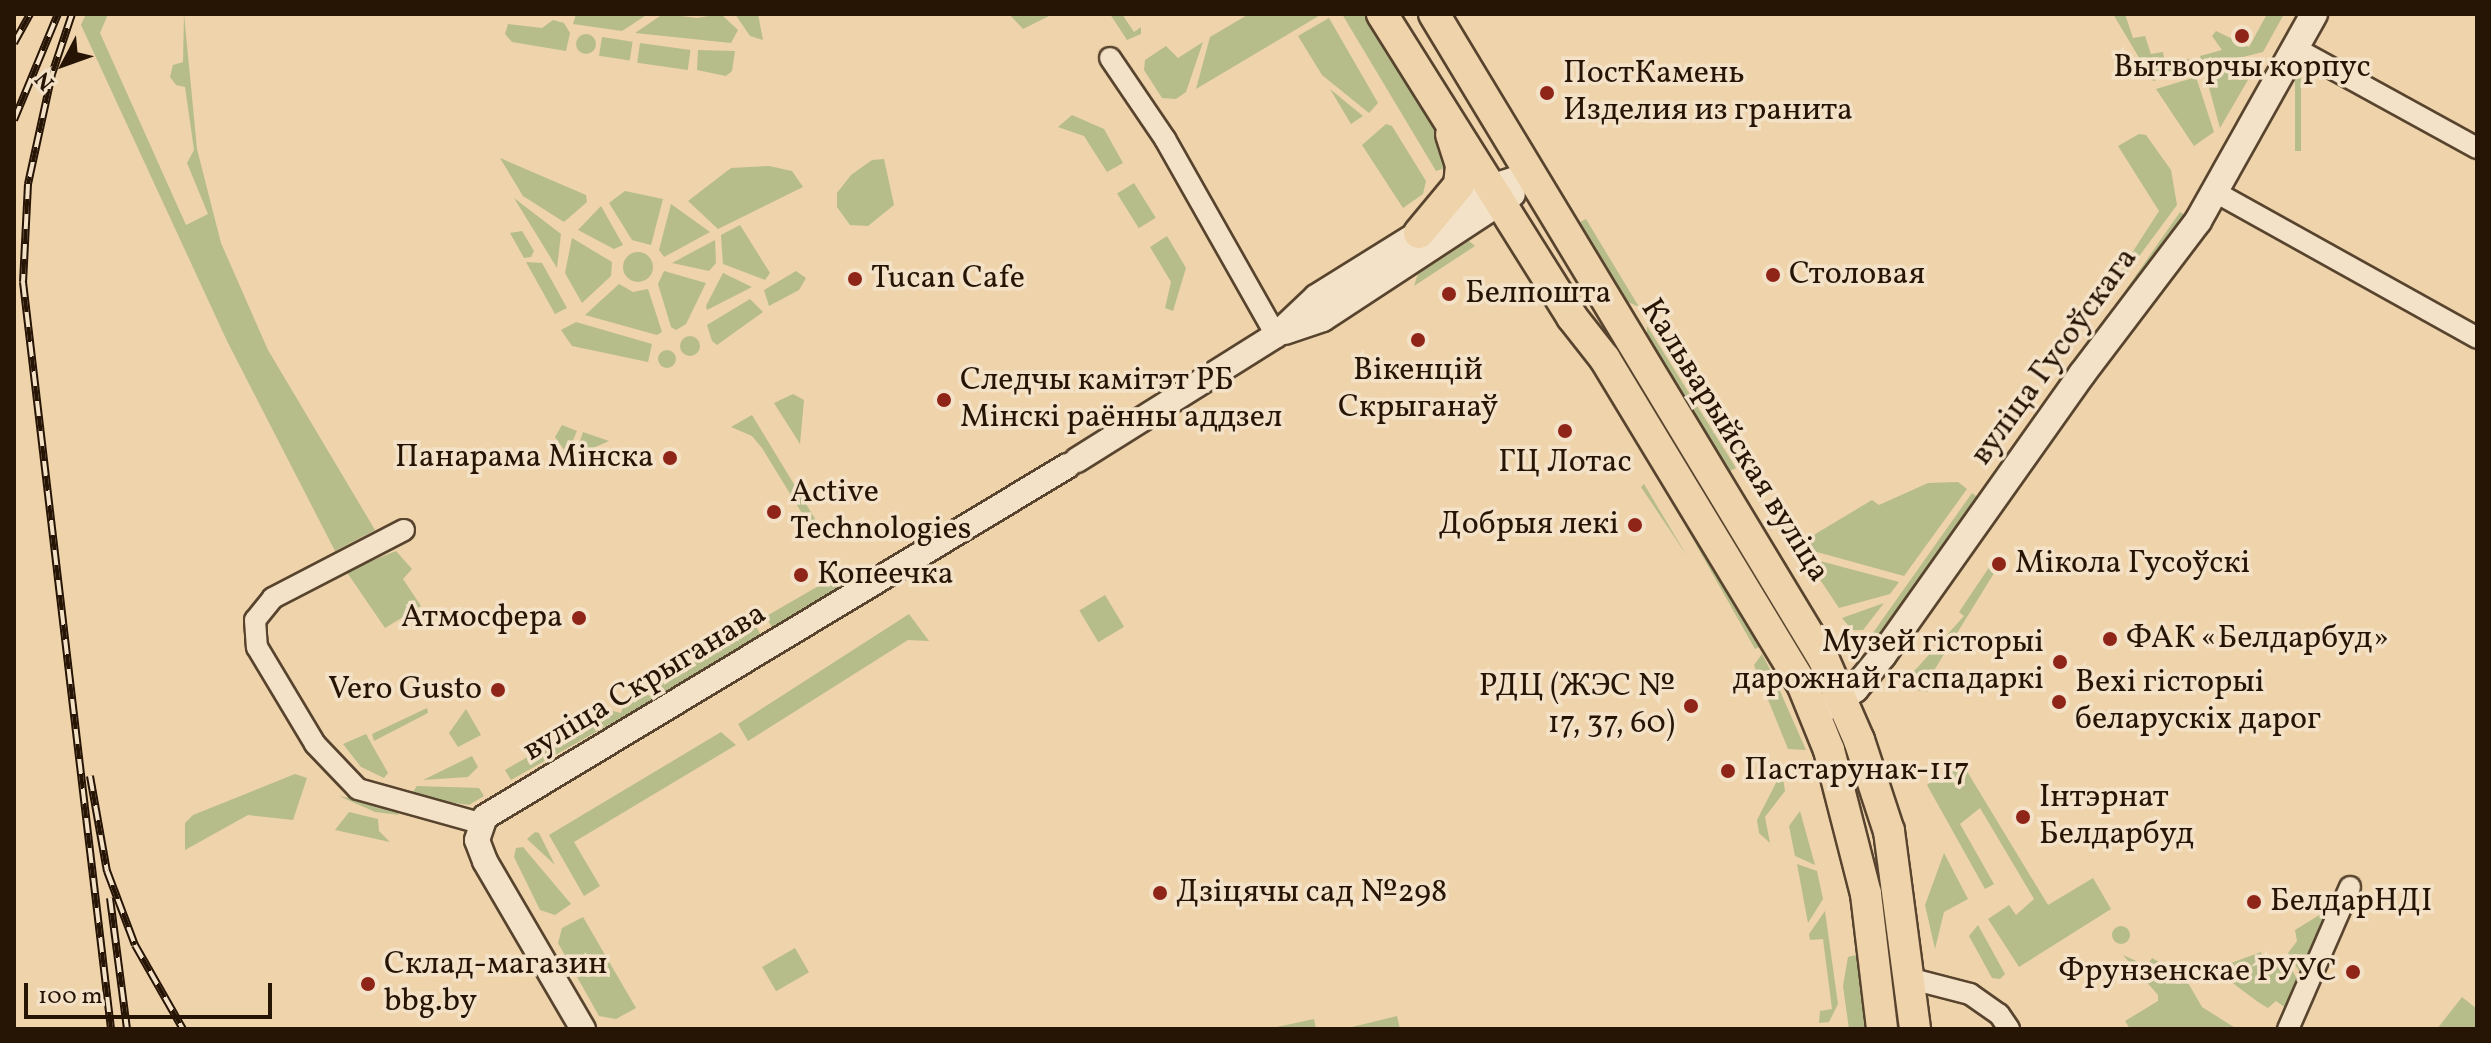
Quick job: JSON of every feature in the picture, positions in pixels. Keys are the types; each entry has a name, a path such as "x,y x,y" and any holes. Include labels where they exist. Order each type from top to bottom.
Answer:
{"main road":[{"name":"Кальварыйская вуліца","path":"1382,14 1499,194 1778,640 1829,706 1889,831 1912,979 1915,1029"},
{"name":"Кальварыйская вуліца","path":"1434,14 1805,624 1829,706 1866,894 1882,1029"},
{"name":"вуліца Гусоўскага","path":"1829,706 1889,647 2217,193 2314,14"},
{"path":"1419,233 1459,185 1461,165 1443,110"},
{"path":"1878,984 1912,979"}],"street":[{"path":"2295,48 2477,148"},
{"path":"1110,58 1165,139 1276,335"},
{"name":"вуліца Скрыганава","path":"1276,335 1323,319 1530,174"},
{"path":"2217,193 2477,338"},
{"name":"вуліца Скрыганава","path":"480,823 1072,463 1276,335 1316,297 1419,233 1499,194"},
{"path":"404,530 273,598 255,620 257,647 315,744 358,789 480,823 477,840 485,861 583,1029"},
{"path":"2288,1029 2350,887"},
{"path":"1912,979 1970,994 1999,1014 2009,1029"}],"green space":[{"path":"86,14 108,14 100,33 186,225 208,214 187,163 194,150 185,87 176,85 170,77 173,65 183,62 184,14 197,149 221,243 268,350 375,530 335,551 227,341 81,25"},
{"path":"576,14 648,14 622,31 573,24"},
{"path":"663,14 697,18 721,14 738,30 731,43 635,33"},
{"path":"735,14 758,14 763,40 750,36"},
{"path":"1009,14 1053,14 1023,29"},
{"path":"1110,14 1122,14 1134,32 1141,27 1141,34 1127,40"},
{"path":"1249,14 1322,14 1196,89 1210,37"},
{"path":"1342,14 1364,14 1387,45 1446,139 1448,167 1436,171"},
{"path":"2113,14 2125,14 2133,38 2145,36 2151,54 2163,52 2165,63 2189,59 2192,70 2153,81"},
{"path":"2267,14 2284,14 2263,52 2203,67 2200,56 2222,50 2212,36 2216,31 2249,47"},
{"path":"2295,14 2301,14 2301,151 2295,151"},
{"path":"1329,18 1378,103 1369,113 1322,75 1298,36"},
{"path":"553,20 564,23 570,33 566,51 512,42 505,34 508,24 542,28"},
{"path":"586,34 593,37 596,44 593,51 586,54 579,51 576,44 579,37"},
{"path":"602,37 633,42 630,61 599,56"},
{"path":"1203,42 1186,92 1176,99 1162,98 1144,70 1145,60 1166,46 1178,58"},
{"path":"640,43 691,50 688,70 637,63"},
{"path":"698,50 735,51 732,71 726,76 697,70"},
{"path":"2259,61 2220,128 2205,73"},
{"path":"2196,77 2214,132 2194,146 2156,89"},
{"path":"1330,89 1363,116 1351,124"},
{"path":"1072,115 1104,129 1123,163 1107,172 1084,136 1058,127"},
{"path":"1386,124 1392,126 1426,181 1423,194 1403,208 1362,145"},
{"path":"2139,134 2146,135 2171,170 2177,205 2123,278 2121,270 2159,211 2118,146"},
{"path":"500,158 586,195 587,202 564,222 523,196"},
{"path":"884,159 894,205 868,226 850,225 837,207 837,193 851,175 872,160"},
{"path":"769,166 792,171 803,187 718,229 688,201 731,168"},
{"path":"1134,183 1156,218 1139,228 1117,194"},
{"path":"625,191 663,199 651,245 632,240 609,203"},
{"path":"514,198 561,234 557,268"},
{"path":"671,204 710,232 664,257 659,250"},
{"path":"601,206 623,245 614,249 578,230"},
{"path":"2180,212 2186,215 2082,359 2079,357"},
{"path":"1586,219 1639,307 1624,300 1578,223"},
{"path":"740,225 770,273 765,280 723,264 721,235"},
{"path":"522,231 534,251 531,257 524,258 510,233"},
{"path":"1167,236 1186,268 1173,311 1165,308 1171,282 1150,247"},
{"path":"572,238 612,262 611,276 582,303 565,273"},
{"path":"715,240 716,263 709,271 672,263"},
{"path":"1469,241 1475,246 1414,286 1418,274"},
{"path":"638,252 649,256 653,267 649,278 638,282 627,278 623,267 627,256"},
{"path":"526,262 542,263 567,308 555,314"},
{"path":"664,271 706,283 686,324 676,330 671,327 658,284"},
{"path":"796,271 806,278 799,290 769,306 764,290"},
{"path":"723,273 752,287 707,310 706,306"},
{"path":"619,284 633,292 648,289 662,332 657,335 585,315"},
{"path":"750,299 763,312 717,345 712,341 707,325"},
{"path":"576,322 652,344 648,362 572,346 561,330"},
{"path":"1647,326 1736,468 1728,472 1647,340"},
{"path":"690,336 697,339 700,346 697,353 690,356 683,353 680,346 683,339"},
{"path":"667,350 676,359 667,368 658,359"},
{"path":"793,394 804,400 800,444 774,403"},
{"path":"752,415 823,532 816,536 762,448 752,436 731,427"},
{"path":"562,425 577,431 567,454 555,437"},
{"path":"583,432 609,441 575,456"},
{"path":"1958,482 1967,489 1904,576 1806,549 1802,542 1872,500 1879,505 1928,483"},
{"path":"1644,484 1687,556 1641,487"},
{"path":"1972,493 1981,500 1872,645 1870,637"},
{"path":"1673,504 1699,534 1763,645 1755,649"},
{"path":"396,551 412,569 403,579 421,606 385,628 346,571"},
{"path":"1998,554 2004,557 1930,677 1934,681 1927,692 1909,689 1907,679 1964,616 1959,612"},
{"path":"1805,557 1899,582 1890,594 1839,608"},
{"path":"848,569 855,581 773,629 766,616"},
{"path":"1105,595 1124,627 1098,642 1079,610"},
{"path":"1884,603 1863,630 1852,630 1842,618"},
{"path":"909,614 929,641 908,640 748,741 738,724"},
{"path":"756,626 760,634 750,645 511,780 505,770 609,710 621,713 625,701 639,693 652,696 656,685"},
{"path":"1762,654 1806,750 1788,749 1754,665"},
{"path":"427,708 428,713 374,741 372,734"},
{"path":"466,709 481,735 458,747 449,733"},
{"path":"721,732 736,745 574,842 600,886 584,896 549,835"},
{"path":"366,734 388,773 384,778 361,767 343,744"},
{"path":"472,756 478,767 468,777 423,780"},
{"path":"1965,768 2048,905 2093,878 2111,909 2019,967 1988,919 2009,905 2016,915 2034,899 1980,808 1960,824 1994,884 1985,889 1927,785 1945,772"},
{"path":"1782,771 1785,791 1765,817 1770,843 1759,833 1757,820"},
{"path":"295,774 307,778 293,820 248,815 185,850 185,823 193,815"},
{"path":"417,786 479,788 484,796 469,805 410,796"},
{"path":"339,796 393,807 399,815 375,812"},
{"path":"1800,811 1815,865 1795,856 1789,826"},
{"path":"349,812 378,819 379,831 390,842 335,830"},
{"path":"535,832 539,833 555,865 527,839"},
{"path":"523,847 571,904 555,915 540,910 514,857 516,848"},
{"path":"1944,853 1968,899 1944,912 1935,949 1925,905"},
{"path":"1797,864 1817,871 1823,899 1808,923"},
{"path":"1825,911 1838,1004 1829,1022 1819,1023 1820,1011 1832,1009 1823,939 1810,940 1809,934"},
{"path":"2321,914 2329,919 2305,981 2288,953 2297,941 2295,930"},
{"path":"583,917 636,1008 616,1019 599,1016 558,943 562,928"},
{"path":"1978,925 2005,974 2000,979 1992,978 1969,936"},
{"path":"2121,926 2130,935 2121,944 2112,935"},
{"path":"795,948 809,972 776,991 762,967"},
{"path":"2261,952 2264,961 2286,958 2301,987 2290,1011 2276,1001 2268,1008 2258,1002 2234,984 2223,966"},
{"path":"1860,954 1867,1029 1849,1029 1843,986 1848,957"},
{"path":"2123,955 2147,966 2152,958 2184,976 2202,1007 2237,1029 2130,1029 2125,1021 2158,1001 2158,995"},
{"path":"2462,997 2477,1009 2477,1029 2437,1029"},
{"path":"1397,1016 1400,1029 1344,1029"},
{"path":"1314,1019 1316,1029 1268,1029"}],"railway":[{"path":"14,43 30,14"},
{"path":"14,120 58,14"},
{"path":"72,14 52,74 28,184 23,282 111,1029"},
{"path":"90,776 107,871 135,945 183,1029"},
{"path":"110,898 127,1029"}],"place":[{"name":"Вытворчы корпус","path":"2242,36"},
{"name":"ПостКамень Изделия из гранита","path":"1547,93"},
{"name":"Столовая","path":"1773,275"},
{"name":"Tucan Cafe","path":"855,279"},
{"name":"Белпошта","path":"1449,294"},
{"name":"Вікенцій Скрыганаў","path":"1418,340"},
{"name":"Следчы камітэт РБ Мінскі раённы аддзел","path":"944,400"},
{"name":"ГЦ Лотас","path":"1565,431"},
{"name":"Панарама Мінска","path":"670,458"},
{"name":"Active Technologies","path":"774,512"},
{"name":"Добрыя лекі","path":"1635,525"},
{"name":"Мікола Гусоўскі","path":"1999,564"},
{"name":"Копеечка","path":"801,575"},
{"name":"Атмосфера","path":"579,618"},
{"name":"ФАК «Белдарбуд»","path":"2110,639"},
{"name":"Музей гісторыі дарожнай гаспадаркі","path":"2060,662"},
{"name":"Vero Gusto","path":"498,690"},
{"name":"Вехі гісторыі беларускіх дарог","path":"2059,702"},
{"name":"РДЦ (ЖЭС № 17, 37, 60)","path":"1691,706"},
{"name":"Пастарунак-117","path":"1728,771"},
{"name":"Інтэрнат Белдарбуд","path":"2023,817"},
{"name":"Дзіцячы сад №298","path":"1160,893"},
{"name":"БелдарНДI","path":"2254,902"},
{"name":"Фрунзенскае РУУС","path":"2353,972"},
{"name":"Склад-магазин bbg.by","path":"368,984"}]}
